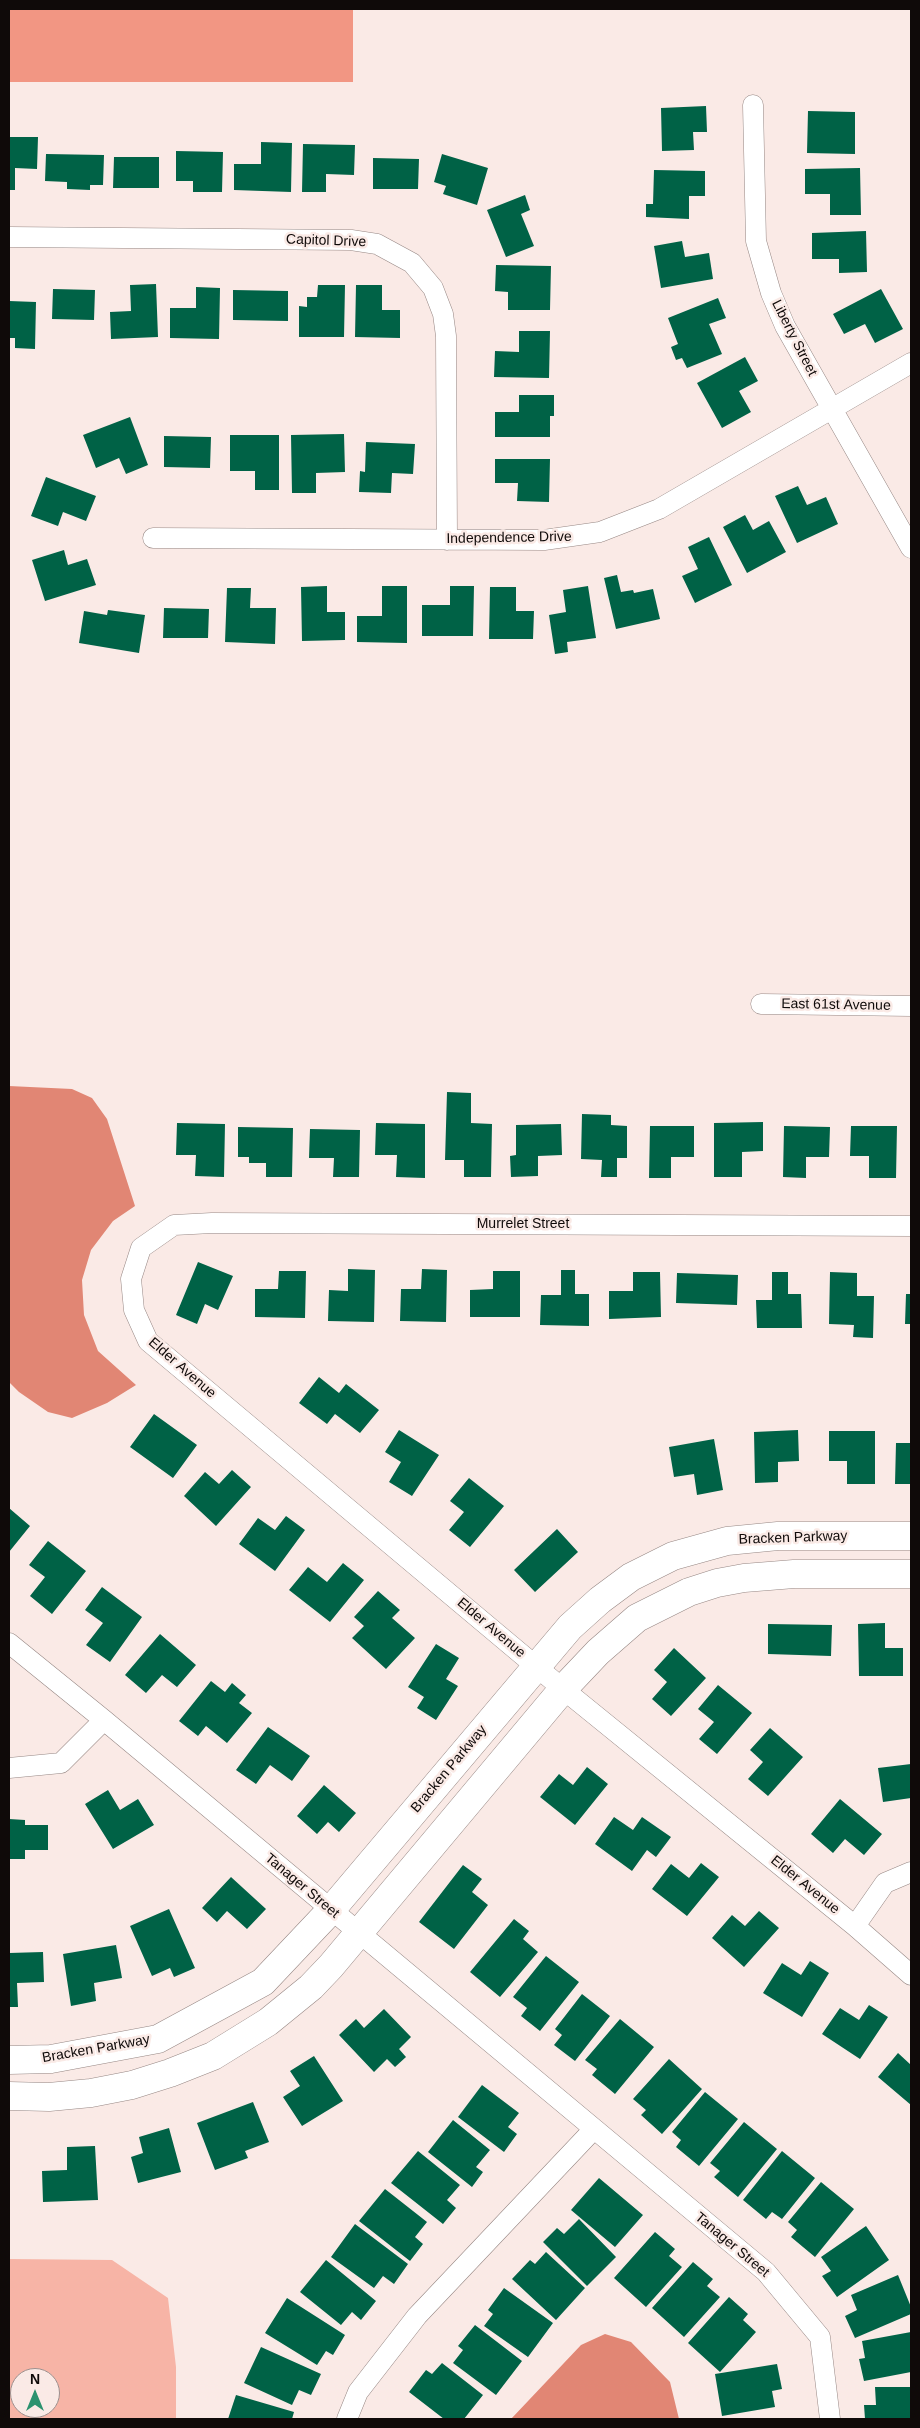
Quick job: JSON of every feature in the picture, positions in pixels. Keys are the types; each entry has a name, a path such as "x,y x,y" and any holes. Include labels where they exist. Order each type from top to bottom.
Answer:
{"street":[{"name":"Liberty Street","path":"753,105 754,224 760,257 771,293 785,326 911,548"},
{"name":"Capitol Drive","path":"9,237 352,240 377,244 412,263 433,288 443,314 446,336 446,540"},
{"name":"Independence Drive","path":"153,538 544,540 573,538 621,526 659,508 911,363"},
{"name":"East 61st Avenue","path":"761,1004 911,1006"},
{"name":"Murrelet Street","path":"141,1248 174,1225 212,1222 911,1226"},
{"name":"Elder Avenue","path":"141,1248 131,1278 134,1310 148,1341 563,1689 855,1926 911,1976"},
{"name":"Bracken Parkway","path":"9,2060 50,2060 158,2039 263,1982 331,1910 535,1665 570,1627 600,1600 631,1577 673,1556 700,1547 752,1538 911,1536"},
{"path":"9,2096 50,2097 91,2093 170,2074 213,2056 262,2027 332,1966 563,1689 598,1652 637,1618 662,1604 717,1583 772,1574 911,1574"},
{"name":"Tanager Street","path":"9,1643 766,2272 820,2337 830,2419"},
{"path":"9,1768 61,1763 104,1720"},
{"path":"855,1926 885,1883 911,1872"},
{"path":"347,2419 358,2392 417,2316 593,2130"}],"shaded area":[{"path":"9,9 353,9 353,82 9,82"},
{"path":"9,1086 72,1089 92,1098 107,1119 135,1206 113,1221 91,1250 82,1280 84,1315 98,1351 136,1385 107,1403 72,1418 48,1412 19,1392 9,1382"},
{"path":"9,2259 112,2260 168,2298 176,2367 176,2419 9,2419"},
{"path":"605,2334 631,2342 670,2382 679,2419 511,2419 581,2345"}],"building":[{"path":"706,106 707,132 693,132 694,150 662,151 661,108"},
{"path":"808,111 855,112 855,154 807,153"},
{"path":"9,137 38,137 37,169 15,168 15,190 9,190"},
{"path":"261,142 292,143 291,192 234,190 234,164 261,164"},
{"path":"303,144 355,145 354,175 326,174 326,192 302,192"},
{"path":"176,151 223,152 222,192 193,192 193,181 176,181"},
{"path":"46,154 104,155 103,185 90,185 90,190 67,189 67,182 45,181"},
{"path":"442,154 488,168 477,205 443,194 446,186 434,182"},
{"path":"114,157 159,157 159,188 113,188"},
{"path":"373,158 419,159 418,189 373,189"},
{"path":"860,168 861,215 830,215 830,194 805,194 805,169"},
{"path":"654,170 705,171 705,196 689,196 689,219 646,217 646,204 653,204"},
{"path":"525,195 530,210 521,214 534,246 506,257 487,210"},
{"path":"866,231 867,272 839,273 839,259 812,259 812,233"},
{"path":"682,241 685,257 709,253 713,279 661,288 654,246"},
{"path":"496,265 551,266 550,310 508,310 508,292 495,291"},
{"path":"156,284 158,337 111,339 110,312 131,311 130,285"},
{"path":"318,285 345,285 344,337 299,337 299,306 307,307 307,297 317,297"},
{"path":"356,285 382,285 382,310 400,310 400,338 355,337"},
{"path":"196,287 220,288 219,339 170,338 170,308 196,308"},
{"path":"53,289 95,290 94,320 52,319"},
{"path":"881,289 903,329 875,343 865,324 844,334 833,314"},
{"path":"233,290 288,291 288,321 233,320"},
{"path":"718,298 726,318 709,324 722,354 687,368 682,358 676,360 671,347 678,344 668,318"},
{"path":"9,301 36,302 35,349 15,348 15,338 9,338"},
{"path":"519,331 550,331 549,378 494,377 495,351 519,352"},
{"path":"745,357 758,381 739,391 751,412 722,428 697,383"},
{"path":"519,395 554,395 554,416 550,416 550,437 495,437 495,412 519,412"},
{"path":"130,417 148,465 126,474 119,458 96,468 83,435"},
{"path":"344,434 345,472 316,473 316,493 292,493 291,435"},
{"path":"230,435 279,435 279,490 255,490 255,471 230,471"},
{"path":"164,436 211,437 210,468 164,467"},
{"path":"366,442 415,444 413,474 392,473 391,493 359,492 360,471 365,472"},
{"path":"495,459 550,459 549,502 517,501 518,483 495,483"},
{"path":"46,477 96,496 86,521 63,512 58,526 31,516"},
{"path":"798,486 807,505 826,497 838,524 797,543 775,496"},
{"path":"745,515 753,530 769,521 786,552 747,573 723,527"},
{"path":"709,537 732,585 695,603 682,576 698,569 688,547"},
{"path":"64,550 68,565 87,559 96,585 45,601 32,560"},
{"path":"617,575 621,592 633,590 634,593 653,589 660,619 616,629 604,578"},
{"path":"327,586 327,612 345,612 345,640 302,641 301,587"},
{"path":"382,586 407,586 407,643 357,642 357,616 382,616"},
{"path":"450,586 474,586 473,636 422,636 422,605 450,605"},
{"path":"588,586 596,638 567,642 568,652 555,654 549,615 566,612 563,590"},
{"path":"490,587 516,587 516,611 534,611 533,639 489,639"},
{"path":"227,588 251,588 250,608 276,608 275,644 225,642"},
{"path":"164,608 209,609 208,638 163,638"},
{"path":"108,610 145,615 139,653 79,643 84,611 107,615"},
{"path":"447,1092 471,1093 471,1123 492,1124 491,1177 464,1177 464,1160 445,1160"},
{"path":"582,1114 611,1115 611,1125 627,1126 627,1158 617,1158 617,1177 601,1177 602,1160 581,1159"},
{"path":"763,1122 763,1151 742,1152 742,1177 714,1177 714,1123"},
{"path":"177,1123 225,1124 224,1177 195,1176 196,1155 176,1155"},
{"path":"376,1123 425,1124 425,1178 396,1177 397,1155 375,1155"},
{"path":"561,1124 562,1155 538,1156 538,1176 511,1177 510,1156 516,1155 516,1125"},
{"path":"650,1126 694,1126 694,1157 671,1157 671,1178 649,1178"},
{"path":"784,1126 830,1127 829,1157 806,1157 806,1178 783,1177"},
{"path":"851,1126 897,1126 896,1178 869,1178 869,1156 850,1156"},
{"path":"238,1127 293,1128 292,1177 266,1177 266,1163 249,1163 249,1157 238,1157"},
{"path":"310,1129 360,1130 359,1177 333,1177 334,1158 309,1158"},
{"path":"198,1262 233,1276 218,1310 205,1304 197,1324 176,1315"},
{"path":"348,1269 375,1270 374,1322 328,1321 329,1290 348,1291"},
{"path":"422,1269 447,1270 446,1322 400,1321 401,1289 421,1289"},
{"path":"561,1270 575,1270 575,1294 589,1294 589,1326 540,1325 541,1295 561,1295"},
{"path":"279,1271 306,1271 305,1318 255,1317 255,1289 278,1289"},
{"path":"493,1271 520,1271 520,1317 470,1317 470,1290 493,1289"},
{"path":"633,1272 660,1272 661,1317 609,1319 609,1291 633,1291"},
{"path":"772,1272 788,1272 788,1294 801,1294 802,1328 757,1328 756,1300 772,1300"},
{"path":"830,1272 857,1273 857,1296 874,1296 873,1338 853,1337 854,1325 829,1324"},
{"path":"677,1273 738,1275 737,1305 676,1303"},
{"path":"906,1294 911,1294 911,1324 905,1324"},
{"path":"319,1377 339,1393 346,1384 379,1410 360,1433 335,1414 327,1424 299,1403"},
{"path":"154,1414 197,1445 173,1478 130,1447"},
{"path":"399,1430 439,1455 412,1496 389,1482 401,1462 385,1452"},
{"path":"798,1430 799,1461 778,1462 778,1482 755,1483 754,1432"},
{"path":"829,1431 875,1431 875,1484 847,1484 847,1461 829,1461"},
{"path":"714,1439 723,1490 697,1495 694,1474 674,1477 669,1447"},
{"path":"896,1443 911,1443 911,1484 895,1484"},
{"path":"232,1470 251,1487 216,1526 184,1496 205,1472 219,1484"},
{"path":"469,1478 504,1506 470,1547 449,1530 464,1512 450,1501"},
{"path":"9,1508 30,1526 9,1552"},
{"path":"286,1516 305,1530 275,1571 239,1544 258,1518 275,1530"},
{"path":"557,1529 578,1552 535,1592 514,1570"},
{"path":"48,1541 86,1571 52,1614 30,1596 45,1577 29,1565"},
{"path":"343,1563 364,1580 330,1622 289,1590 308,1567 327,1582"},
{"path":"102,1587 142,1617 110,1662 86,1645 103,1623 85,1610"},
{"path":"378,1591 400,1610 392,1618 415,1638 386,1669 352,1638 364,1626 354,1617"},
{"path":"885,1623 885,1648 903,1648 903,1676 859,1676 858,1624"},
{"path":"768,1624 832,1625 831,1656 768,1654"},
{"path":"160,1634 196,1665 177,1687 162,1675 146,1693 125,1675"},
{"path":"436,1644 459,1658 446,1679 458,1686 436,1720 417,1708 424,1697 408,1687"},
{"path":"674,1648 706,1678 671,1716 652,1699 667,1682 654,1670"},
{"path":"211,1681 225,1692 232,1683 246,1695 239,1703 252,1713 227,1743 206,1726 198,1736 179,1721"},
{"path":"718,1685 752,1713 717,1754 699,1739 714,1722 698,1709"},
{"path":"268,1727 310,1756 292,1781 270,1765 256,1784 236,1770"},
{"path":"770,1728 803,1757 768,1796 748,1779 763,1762 750,1750"},
{"path":"911,1764 911,1798 883,1802 878,1768"},
{"path":"587,1767 608,1784 575,1825 540,1797 559,1774 573,1785"},
{"path":"324,1785 356,1813 339,1832 328,1822 317,1834 297,1816"},
{"path":"108,1790 120,1810 138,1799 154,1825 113,1849 85,1804"},
{"path":"840,1799 882,1834 864,1855 845,1839 833,1853 811,1834"},
{"path":"614,1817 633,1830 642,1817 671,1837 656,1857 647,1850 632,1871 595,1844"},
{"path":"9,1819 25,1820 25,1825 48,1825 48,1850 25,1850 25,1859 9,1859"},
{"path":"701,1863 719,1877 687,1916 652,1889 671,1864 689,1878"},
{"path":"463,1865 482,1879 472,1892 488,1905 454,1949 419,1922"},
{"path":"231,1877 266,1909 247,1929 227,1911 217,1922 202,1908"},
{"path":"169,1909 195,1968 174,1977 170,1968 152,1976 130,1926"},
{"path":"759,1911 779,1928 744,1967 712,1938 732,1915 745,1926"},
{"path":"514,1919 529,1931 523,1939 538,1952 500,1997 470,1972"},
{"path":"116,1945 122,1978 94,1983 96,2001 71,2006 63,1954"},
{"path":"43,1952 44,1982 17,1983 18,2007 9,2007 9,1953"},
{"path":"546,1956 579,1982 540,2031 521,2016 527,2008 513,1997"},
{"path":"810,1961 829,1973 802,2017 763,1993 782,1963 801,1975"},
{"path":"582,1994 610,2016 575,2061 554,2045 562,2035 555,2029"},
{"path":"869,2005 888,2017 860,2059 822,2034 840,2008 859,2020"},
{"path":"384,2009 411,2037 399,2049 406,2057 395,2067 387,2059 374,2072 339,2035 356,2019 364,2028"},
{"path":"620,2019 654,2047 615,2094 592,2075 597,2069 585,2060"},
{"path":"898,2053 911,2065 911,2105 878,2077"},
{"path":"314,2056 343,2101 302,2126 283,2097 300,2086 290,2071"},
{"path":"669,2059 702,2089 662,2134 641,2115 646,2110 633,2099"},
{"path":"482,2085 519,2113 508,2127 517,2134 504,2152 458,2117"},
{"path":"705,2092 738,2119 699,2166 676,2147 681,2140 672,2132"},
{"path":"253,2102 269,2142 245,2151 248,2158 215,2170 197,2123"},
{"path":"453,2120 490,2150 476,2167 483,2172 472,2187 428,2152"},
{"path":"744,2122 777,2149 738,2197 714,2177 720,2171 710,2163"},
{"path":"169,2128 181,2172 138,2183 131,2157 143,2153 139,2137"},
{"path":"95,2146 98,2200 43,2202 42,2171 67,2170 67,2147"},
{"path":"418,2151 460,2185 447,2200 456,2208 443,2224 391,2183"},
{"path":"782,2151 815,2178 782,2219 772,2212 766,2219 743,2200"},
{"path":"599,2178 643,2215 615,2247 571,2210"},
{"path":"821,2182 854,2209 815,2257 791,2237 797,2230 788,2222"},
{"path":"385,2189 427,2222 415,2237 423,2244 410,2261 359,2221"},
{"path":"579,2219 616,2257 587,2286 543,2242 557,2228 564,2234"},
{"path":"355,2224 408,2264 394,2284 383,2276 374,2288 331,2257"},
{"path":"866,2226 889,2260 837,2297 822,2276 831,2271 821,2257"},
{"path":"655,2232 675,2249 669,2256 682,2267 646,2307 614,2278"},
{"path":"546,2252 585,2288 556,2320 512,2279 530,2260 535,2264"},
{"path":"326,2260 376,2301 361,2320 352,2312 341,2325 300,2292"},
{"path":"693,2262 713,2279 707,2286 720,2297 684,2337 652,2308"},
{"path":"898,2275 911,2307 911,2314 855,2338 845,2316 857,2310 851,2295"},
{"path":"504,2288 553,2323 528,2357 484,2326 493,2314 488,2310"},
{"path":"729,2297 748,2314 743,2320 756,2332 720,2372 688,2343"},
{"path":"287,2298 345,2335 333,2355 326,2351 317,2365 265,2333"},
{"path":"475,2325 522,2361 496,2395 453,2363 463,2350 458,2346"},
{"path":"911,2332 911,2372 864,2381 859,2359 865,2358 862,2341"},
{"path":"261,2347 321,2374 311,2395 299,2390 292,2405 244,2383"},
{"path":"442,2363 483,2395 464,2419 444,2419 409,2392 426,2370 432,2374"},
{"path":"777,2364 782,2389 772,2391 775,2407 722,2416 715,2374"},
{"path":"875,2387 911,2387 911,2419 865,2419 864,2405 876,2405"},
{"path":"236,2395 294,2412 292,2419 228,2419"}]}
